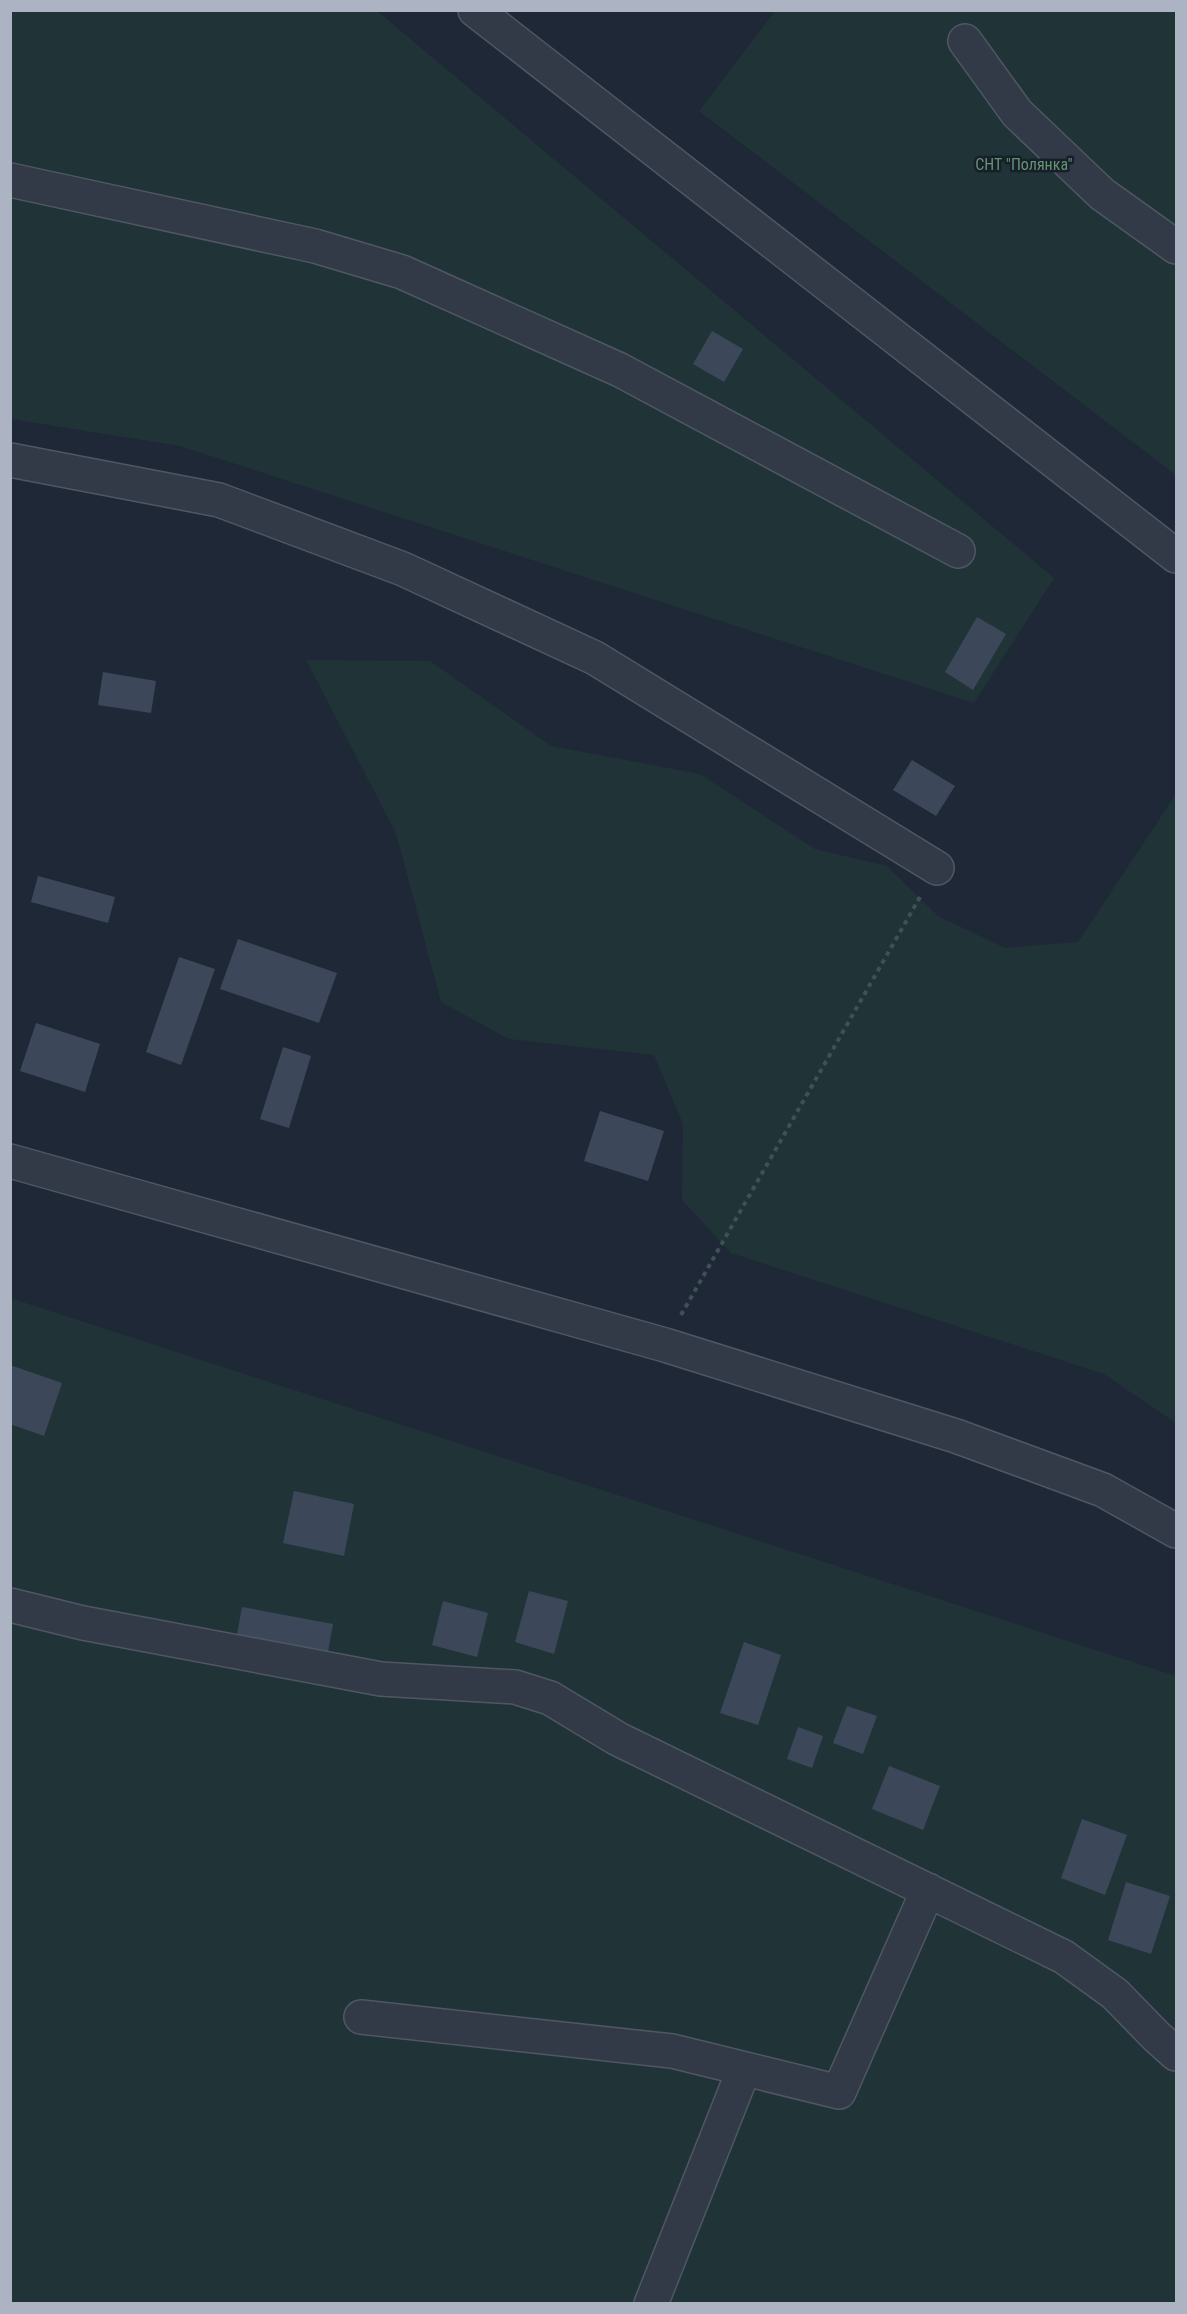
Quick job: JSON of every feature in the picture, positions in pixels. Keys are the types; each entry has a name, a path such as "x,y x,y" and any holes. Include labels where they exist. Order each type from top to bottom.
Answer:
{"street":[{"path":"475,10 1176,556"},
{"path":"965,41 1017,113 1102,194 1176,247"},
{"path":"10,180 315,246 402,272 620,370 958,551"},
{"path":"10,460 219,500 403,569 594,658 937,868"},
{"path":"10,1161 665,1345 956,1436 1092,1486 1176,1531"},
{"path":"10,1605 83,1623 381,1679 470,1684 524,1690 550,1698 618,1739 1064,1957 1115,1994 1176,2054"},
{"path":"362,2017 672,2051 839,2092 928,1890"},
{"path":"651,2304 744,2069"}],"path":[{"path":"665,1345 937,868"}],"green space":[{"path":"10,11 377,11 1054,578 974,703 180,446 11,419"},
{"name":"СНТ \"Полянка\"","path":"775,11 1176,11 1176,475 699,111"},
{"path":"306,660 430,661 551,746 700,774 815,849 887,866 938,916 1005,948 1078,942 1176,794 1176,1423 1104,1374 731,1253 682,1200 683,1124 654,1055 509,1039 441,1002 396,833"},
{"path":"10,1298 1176,1676 1176,2303 11,2303"}],"building":[{"path":"712,331 743,349 724,382 693,364"},
{"path":"977,617 1006,634 973,690 945,672"},
{"path":"103,672 156,681 151,713 98,705"},
{"path":"912,760 955,786 936,816 893,790"},
{"path":"38,876 115,897 108,923 31,902"},
{"path":"238,939 337,973 319,1023 220,989"},
{"path":"179,957 215,969 181,1065 146,1052"},
{"path":"36,1023 100,1044 85,1092 20,1071"},
{"path":"283,1047 311,1056 289,1128 260,1119"},
{"path":"600,1111 664,1131 648,1181 584,1161"},
{"path":"10,1365 62,1383 44,1436 10,1424"},
{"path":"294,1491 354,1504 344,1556 283,1543"},
{"path":"529,1591 568,1601 554,1654 515,1642"},
{"path":"443,1601 488,1613 477,1657 432,1645"},
{"path":"242,1607 333,1624 327,1657 236,1640"},
{"path":"744,1642 781,1655 758,1725 720,1713"},
{"path":"847,1706 877,1716 863,1754 833,1743"},
{"path":"798,1727 823,1736 812,1768 787,1759"},
{"path":"889,1766 940,1786 923,1830 872,1809"},
{"path":"1082,1819 1127,1835 1105,1895 1061,1878"},
{"path":"1126,1882 1170,1896 1151,1954 1108,1940"}]}
